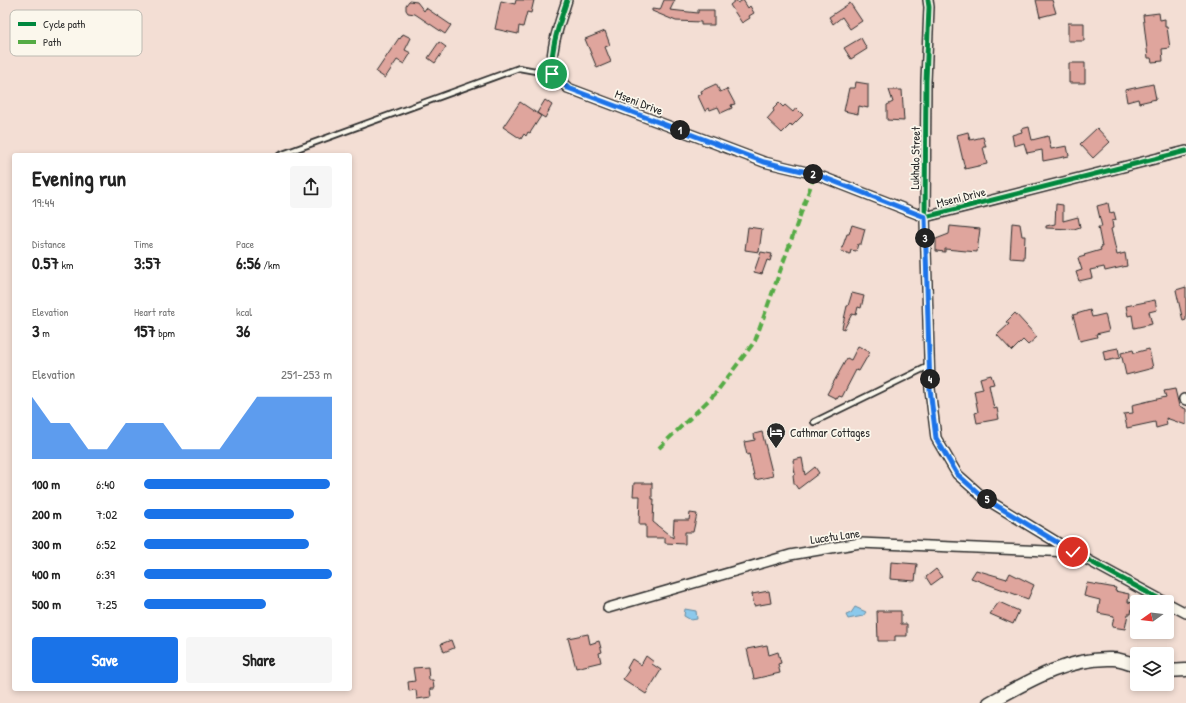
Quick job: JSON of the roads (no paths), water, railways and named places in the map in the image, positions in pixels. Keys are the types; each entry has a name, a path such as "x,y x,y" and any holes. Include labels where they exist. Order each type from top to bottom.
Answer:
{"main road":[{"path":"989,703 1056,669 1092,660 1114,659 1130,663"},
{"path":"1174,671 1186,670"}],"street":[{"path":"552,74 551,60 553,43 567,0"},
{"name":"Lukhalo Street","path":"928,0 925,217 930,389 936,438 957,474 984,498 1073,552 1153,595"},
{"name":"Mseni Drive","path":"552,74 568,88 764,162 815,174 925,217 1186,151"},
{"name":"Lucetu Lane","path":"608,608 790,555 860,543 1073,552"},
{"name":"Lukhalo Street","path":"1174,606 1186,613"}],"lane":[{"path":"285,153 519,68 552,74"},
{"path":"814,422 930,366"}],"water":[{"path":"855,607 866,612 863,616 848,619 846,615 851,613"},
{"path":"685,609 696,611 697,619 691,620 684,616"}],"place":[{"name":"Cathmar Cottages","path":"776,449"}]}
